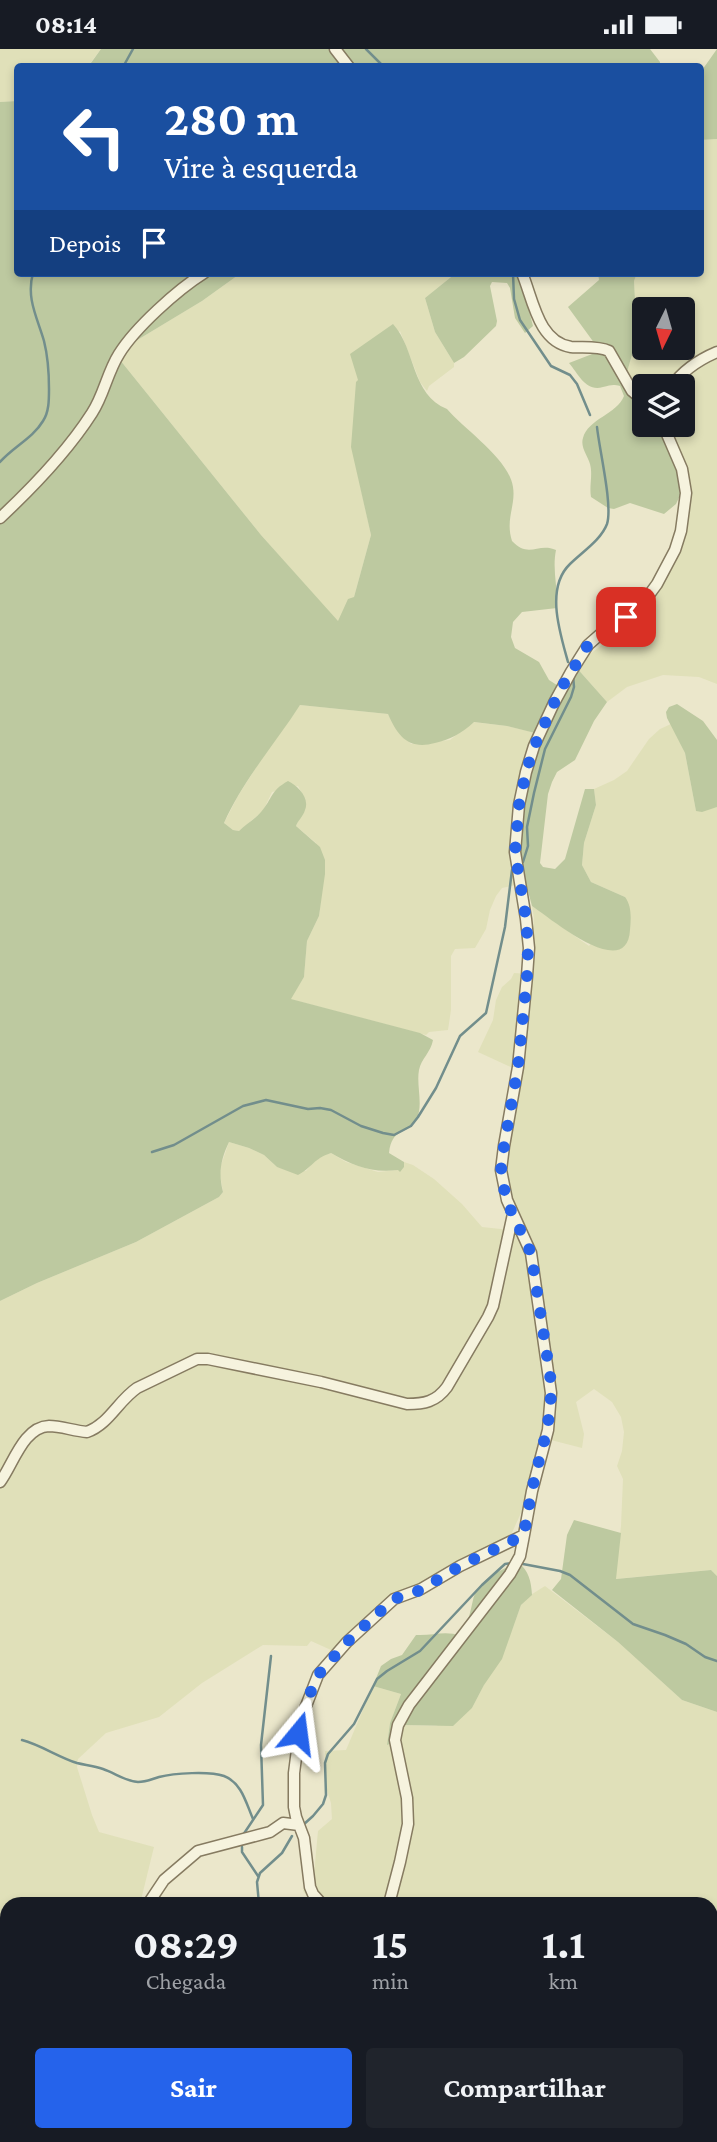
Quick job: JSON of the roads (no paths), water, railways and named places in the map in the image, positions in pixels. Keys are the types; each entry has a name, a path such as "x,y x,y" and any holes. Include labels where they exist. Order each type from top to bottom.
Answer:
{"street":[{"path":"335,49 346,63"},
{"path":"0,518 85,425 101,396 118,355 130,339 199,277"},
{"path":"524,277 544,328 553,340 567,346 609,351 632,391"},
{"path":"680,374 689,366 717,352"},
{"path":"390,1897 407,1835 409,1814 404,1775 395,1745 398,1725 409,1705 510,1574 520,1556 550,1418 551,1383 531,1253 503,1189 501,1161 514,1091 527,976 526,919 515,852 522,788 544,723 570,672 588,645 646,599 675,550 681,531 686,493 682,469 668,437"},
{"path":"0,1482 24,1442 36,1430 47,1426 87,1432 93,1430 104,1423 131,1393 197,1359 320,1382 407,1404 432,1401 442,1395 493,1306 513,1214"},
{"path":"316,1897 310,1887 304,1838 294,1799 298,1733 318,1675 347,1642 394,1599 421,1590 460,1566 524,1535"},
{"path":"152,1897 163,1880 198,1851 270,1832 283,1823 299,1825"}],"waterway":[{"path":"125,63 133,49"},
{"path":"366,49 380,63"},
{"path":"0,462 39,427 48,406 47,359 32,299 32,277"},
{"path":"513,277 514,299 520,320 551,366 570,375 577,384 590,415"},
{"path":"568,662 557,611 558,585 570,564 600,535 607,524 608,516 597,427"},
{"path":"523,862 528,846 527,827 545,749 571,697 573,675"},
{"path":"152,1152 174,1145 243,1106 266,1100 308,1109 331,1110 361,1126 394,1135 411,1126 436,1088 460,1036 486,1013 505,927 512,870"},
{"path":"303,1825 323,1804 328,1754 354,1724 377,1679 420,1651 482,1585 505,1564 511,1563"},
{"path":"523,1564 570,1575 633,1624 686,1644 705,1657 717,1661"},
{"path":"243,1835 263,1805 261,1745 271,1656"},
{"path":"22,1740 77,1763 138,1782 182,1774 210,1773 224,1776 239,1788 253,1819"},
{"path":"258,1897 257,1882 260,1873 282,1853 292,1836"},
{"path":"242,1847 242,1852 258,1876"}]}
